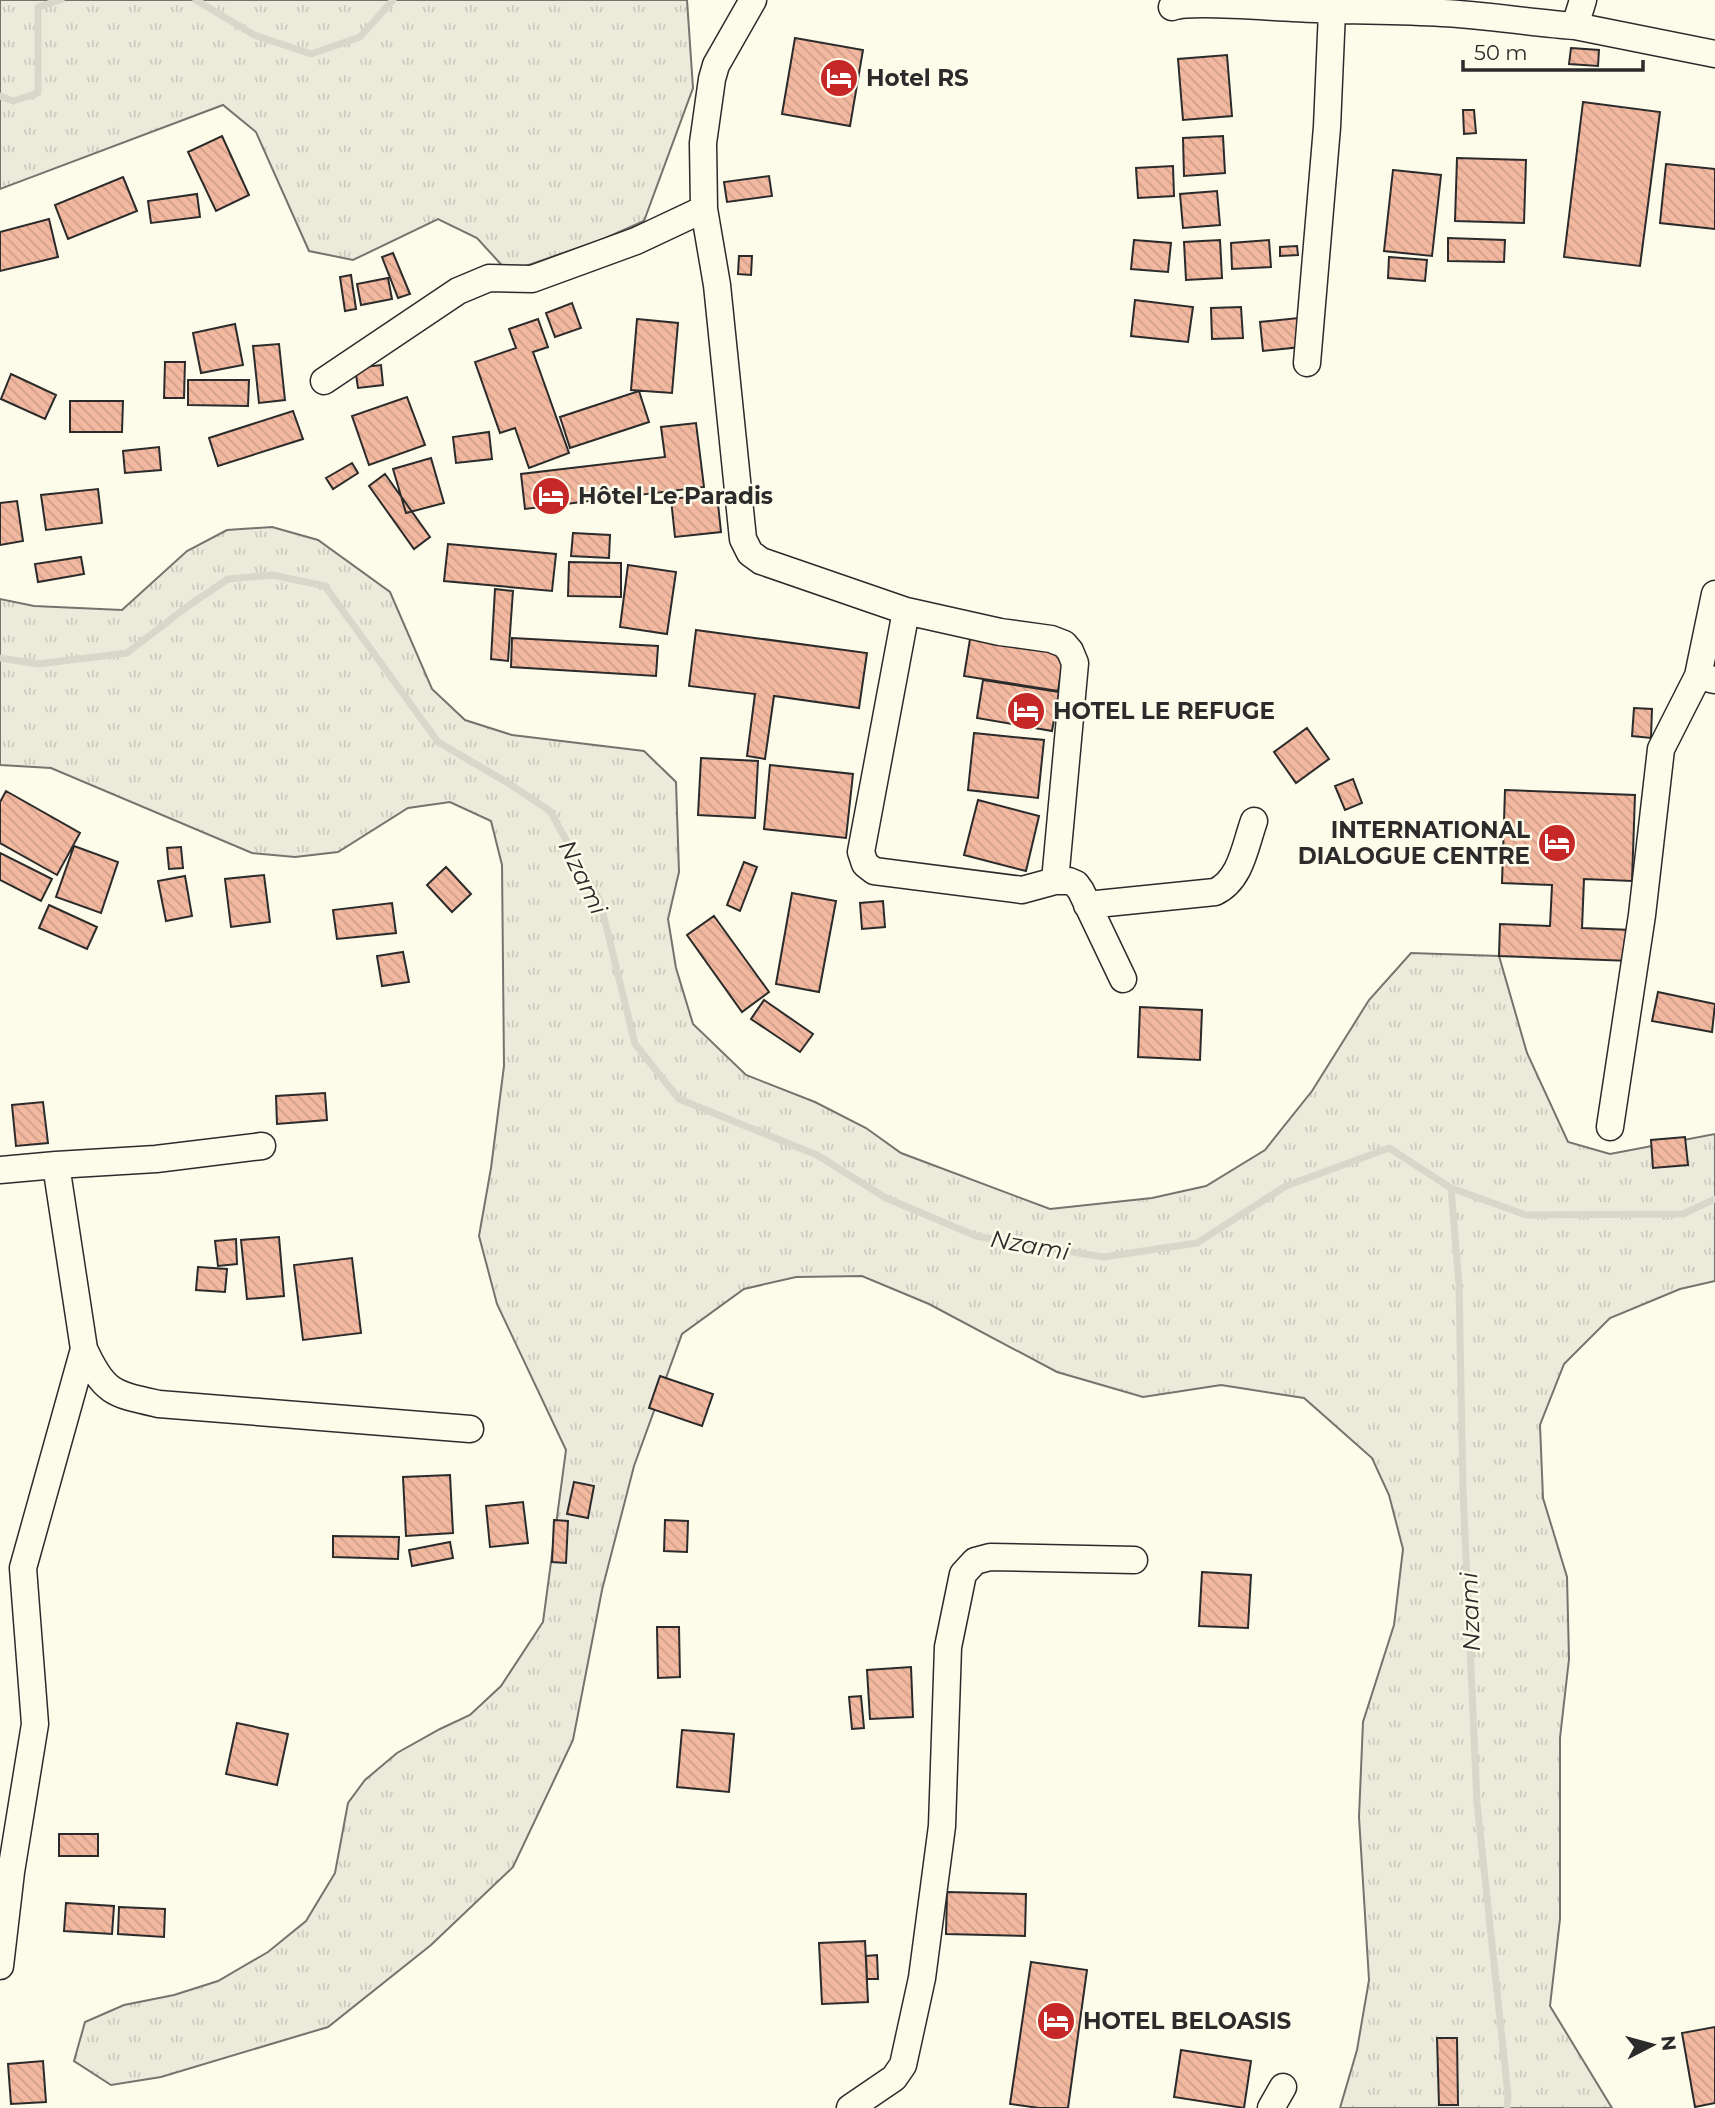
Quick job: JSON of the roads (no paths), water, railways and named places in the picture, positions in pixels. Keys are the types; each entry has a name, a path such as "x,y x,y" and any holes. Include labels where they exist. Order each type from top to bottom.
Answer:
{"street":[{"path":"752,0 716,65 704,143 704,209 717,285 743,539 750,553 761,561 906,611 1000,632 1051,639 1064,644 1075,663 1055,881"},
{"path":"1575,26 1583,0"},
{"path":"1172,7 1179,3 1204,3 1332,11 1444,13 1575,26 1715,54"},
{"path":"1307,363 1326,127 1332,11"},
{"path":"324,381 458,291 489,278 532,279 636,241 704,209"},
{"path":"1610,1128 1642,915 1661,749 1707,678 1715,594"},
{"path":"906,611 861,852 865,864 874,871 1022,890 1055,881 1076,884 1122,979"},
{"path":"1087,905 1215,892 1227,887 1235,877 1254,821"},
{"path":"0,1170 156,1159 262,1146"},
{"path":"56,1165 84,1349 94,1371 107,1387 123,1396 159,1404 470,1429"},
{"path":"0,1966 11,1872 36,1724 23,1568 84,1349"},
{"path":"853,2108 894,2078 903,2065 922,1978 942,1826 948,1647 964,1574 975,1561 990,1557 1134,1560"}],"waterway":[{"name":"Nzami","path":"0,96 13,101 38,93 38,7 61,0"},
{"name":"Nzami","path":"196,0 254,35 311,54 360,37 393,0"},
{"name":"Nzami","path":"0,658 38,664 127,653 228,579 272,575 325,586 438,742 550,811 600,901 635,1044 679,1099 817,1155 886,1198 976,1236 1103,1257 1197,1243 1286,1186 1389,1148 1451,1188 1459,1285 1463,1491 1477,1803 1508,2095 1507,2108"},
{"path":"1451,1188 1526,1215 1683,1214 1715,1199"}],"place":[{"name":"Hotel RS","path":"839,78"},
{"name":"Hôtel Le Paradis","path":"551,496"},
{"name":"HOTEL LE REFUGE","path":"1026,711"},
{"name":"INTERNATIONAL DIALOGUE CENTRE","path":"1557,843"},
{"name":"HOTEL BELOASIS","path":"1056,2021"}]}
